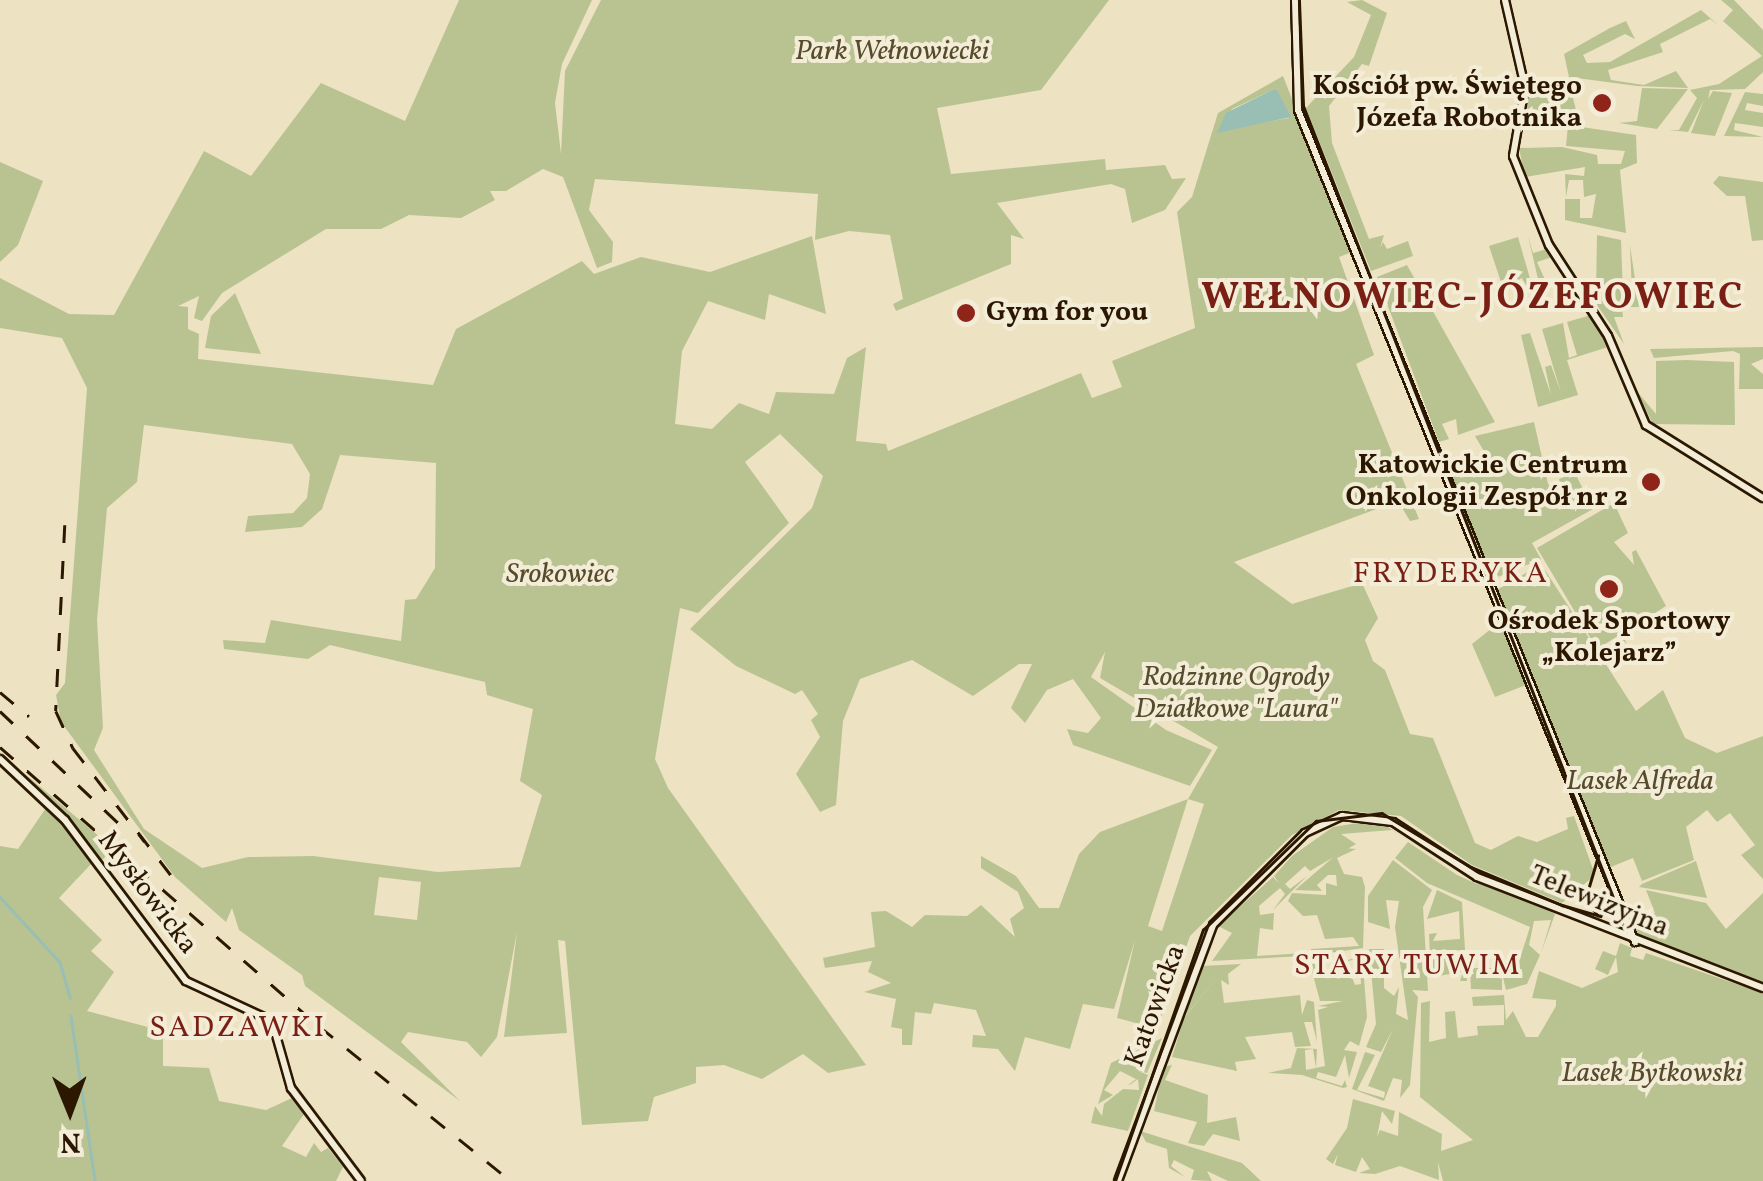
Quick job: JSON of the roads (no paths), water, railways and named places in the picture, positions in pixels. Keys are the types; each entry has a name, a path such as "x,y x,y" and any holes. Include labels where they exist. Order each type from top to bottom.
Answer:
{"main road":[{"path":"1295,0 1298,110 1616,908 1614,933"},
{"path":"1505,0 1525,87 1514,156 1549,245 1608,336 1646,425 1763,498"},
{"name":"Mysłowicka","path":"0,760 64,820 184,979 272,1022 291,1088 361,1181"},
{"name":"Katowicka","path":"1118,1181 1199,950 1220,915 1326,820 1376,816 1426,842"},
{"name":"Telewizyjna","path":"1426,842 1478,877 1635,942 1763,988"},
{"path":"1599,927 1617,922"},
{"path":"1617,922 1635,942"}],"water":[{"path":"1276,88 1291,117 1217,133 1226,113"}],"waterway":[{"path":"0,897 60,962 70,998"},
{"path":"71,1016 95,1181"}],"tram line":[{"path":"1115,1181 1203,930 1316,821 1382,813 1471,867 1562,905 1600,916 1615,903 1303,106 1299,0"},
{"path":"1598,856 1585,900 1598,916"}],"railway":[{"path":"65,525 56,711 73,748 145,842"},
{"path":"0,692 29,716"},
{"path":"0,711 127,831"},
{"path":"0,747 319,1026 511,1181"},
{"path":"138,832 171,875"}],"place":[{"name":"Kościół pw. Świętego Józefa Robotnika","path":"1602,103"},
{"name":"Gym for you","path":"966,313"},
{"name":"Katowickie Centrum Onkologii Zespół nr 2","path":"1651,482"},
{"name":"Ośrodek Sportowy „Kolejarz”","path":"1609,589"}],"district":[{"name":"WEŁNOWIEC-JÓZEFOWIEC","path":"1473,299"},
{"name":"FRYDERYKA","path":"1451,574"},
{"name":"STARY TUWIM","path":"1408,966"},
{"name":"SADZAWKI","path":"238,1028"}],"park label":[{"name":"Park Wełnowiecki","path":"892,52"},
{"name":"Srokowiec","path":"560,575"},
{"name":"Rodzinne Ogrody Działkowe \"Laura\"","path":"1236,694"},
{"name":"Lasek Alfreda","path":"1640,782"},
{"name":"Lasek Bytkowski","path":"1652,1074"}]}
